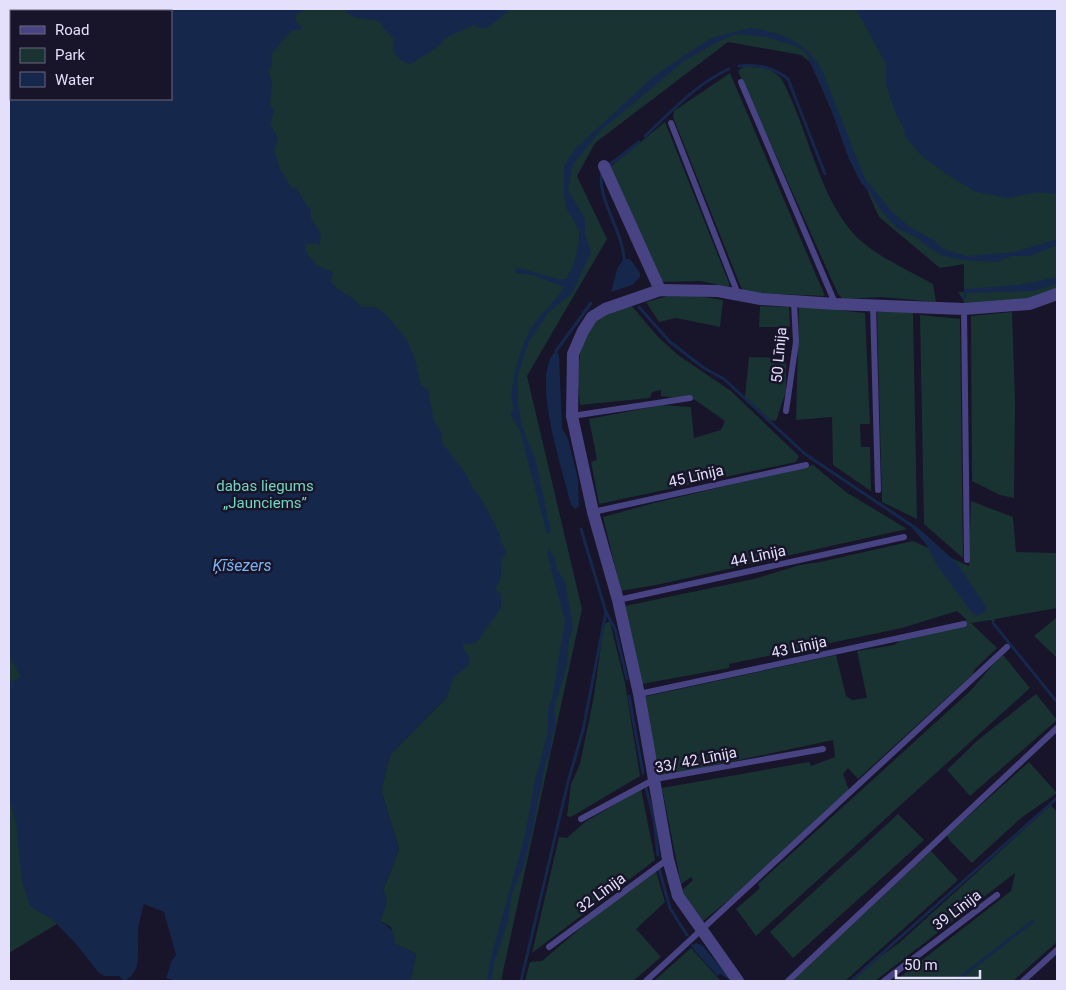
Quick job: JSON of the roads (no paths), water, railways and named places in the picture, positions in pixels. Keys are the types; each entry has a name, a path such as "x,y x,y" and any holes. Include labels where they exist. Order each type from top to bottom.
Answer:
{"street":[{"path":"604,166 660,290"},
{"path":"738,981 701,932 678,896 668,859 639,694 618,600 593,512 572,416 573,354 592,317 605,309 660,290 718,291 761,299 794,302 964,309 1029,304 1057,294"}],"lane":[{"path":"740,82 836,304"},
{"path":"671,123 738,294"},
{"name":"50 Līnija","path":"786,411 796,342 794,302"},
{"path":"873,305 878,490"},
{"path":"964,309 967,560"},
{"path":"572,416 690,398"},
{"name":"45 Līnija","path":"593,512 806,465"},
{"name":"44 Līnija","path":"618,600 904,537"},
{"name":"43 Līnija","path":"639,694 964,624"},
{"path":"646,981 1007,647"},
{"path":"788,981 1057,728"},
{"name":"33/ 42 Līnija","path":"581,819 655,779 823,749"},
{"name":"32 Līnija","path":"548,947 668,859"},
{"name":"39 Līnija","path":"884,981 997,895"},
{"path":"1022,981 1057,950"}],"water":[{"name":"Ķīšezers","path":"9,9 307,9 297,14 295,20 301,27 301,31 295,29 291,31 272,53 272,66 268,70 272,82 270,105 274,111 270,124 278,138 274,150 280,169 292,189 296,187 307,206 311,208 311,218 321,235 319,245 313,243 305,245 305,251 317,266 333,272 331,282 334,286 354,299 360,307 376,307 387,316 407,340 415,359 421,386 428,390 434,421 442,433 442,443 466,474 473,489 479,495 499,532 501,542 507,553 502,561 501,577 495,590 501,594 501,608 476,643 462,645 470,658 468,666 453,678 447,697 390,755 381,790 399,849 383,890 387,901 380,921 392,930 395,944 416,954 410,981 177,981 166,978 172,960 176,955 164,912 144,904 139,927 138,961 134,972 124,981 119,976 104,976 98,972 77,945 53,920 30,906 22,881 16,823 9,798 9,680 13,681 21,677 10,658"},
{"path":"343,9 511,9 489,27 482,29 474,25 445,38 439,46 410,64 396,55 393,48 394,39 379,21 353,17"},
{"path":"856,9 1057,9 1057,192 1055,194 1038,192 1007,198 976,192 948,175 921,155 906,138 886,84 886,64"},
{"path":"750,28 772,32 792,40 801,45 816,60 822,70 865,179 894,214 910,227 935,241 943,249 966,256 1015,252 1057,239 1057,245 1030,256 1011,256 997,262 964,260 943,256 931,249 916,237 898,229 882,212 871,194 861,183 849,159 828,101 806,53 798,47 767,37 736,34 719,41 684,61 600,131 573,164 568,190 585,219 585,234 591,252 572,293 549,312 529,341 518,374 518,403 522,427 535,458 551,532 547,534 520,431 510,413 514,409 512,391 516,367 528,334 564,287 533,275 515,273 515,267 558,279 566,279 574,263 579,242 579,230 566,207 564,194 564,166 575,149 653,77 711,38"},
{"path":"624,259 630,259 640,273 640,277 632,285 611,292 618,267"},
{"path":"1057,277 1057,284 1032,291 966,293 966,299 962,299 964,289 1019,285"},
{"path":"556,351 559,355 562,428 568,439 578,479 579,506 575,509 571,505 556,448 547,402 546,381 549,363"},
{"path":"916,526 957,563 987,608 985,612 977,616 973,614 938,567 926,544 912,528"},
{"path":"549,549 555,559 557,569 565,582 573,627 569,640 567,664 554,710 556,726 552,736 550,755 546,761 533,827 523,868 512,893 508,920 494,963 491,981 487,981 490,961 525,835 535,780 548,732 548,708 552,699 565,621 547,553"},
{"path":"696,943 702,945 732,981 720,974 710,981 717,975 693,949 691,945"}],"waterway":[{"path":"739,66 765,67 788,79 825,174"},
{"path":"645,136 695,90 729,69"},
{"path":"608,166 639,142"},
{"path":"602,172 603,192 623,248 624,259"},
{"path":"556,351 591,303"},
{"path":"639,307 670,342 704,368 724,379 805,454 914,527"},
{"path":"521,981 568,782 583,730 606,612 581,529"},
{"path":"606,612 615,629 627,679"},
{"path":"993,623 1057,702"},
{"path":"629,696 643,773"},
{"path":"646,788 654,819 658,855"},
{"path":"851,981 1057,798"},
{"path":"659,869 670,908 687,935"},
{"path":"956,981 1033,921"}],"park label":[{"name":"dabas liegums „Jaunciems”","path":"265,494"}]}
